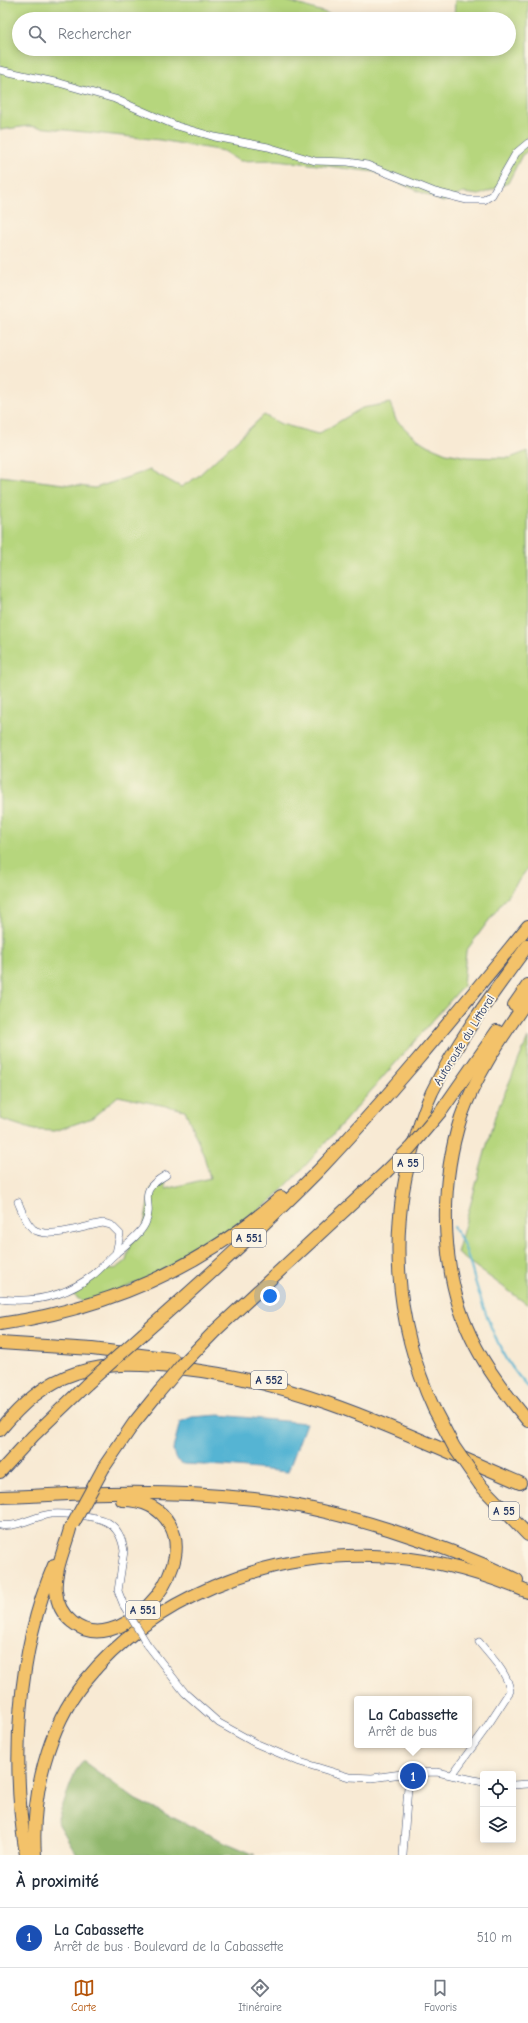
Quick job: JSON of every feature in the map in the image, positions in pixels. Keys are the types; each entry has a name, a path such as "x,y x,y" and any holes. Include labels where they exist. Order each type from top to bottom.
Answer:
{"highway":[{"name":"A 551","path":"0,1472 33,1436 87,1384 265,1223 349,1137 456,1014 528,926"},
{"name":"Autoroute du Littoral","path":"528,944 478,1016 432,1093 410,1156 406,1173 398,1238 400,1288 404,1314 417,1367 434,1409 454,1447 481,1486 528,1535"},
{"name":"A 551","path":"26,1855 20,1810 19,1767 23,1692 30,1648 38,1611 48,1579 72,1527 104,1468 134,1423 182,1365 216,1330 410,1148 442,1110 528,985"},
{"path":"528,999 498,1044 475,1085 462,1117 452,1153 446,1222 451,1268 467,1326 475,1346 494,1378 528,1421"},
{"path":"0,1324 39,1319 106,1300 145,1285 204,1255 268,1209 349,1137"},
{"name":"A 552","path":"0,1343 92,1349 167,1358 238,1372 308,1390 417,1431 524,1485"},
{"path":"0,1430 28,1400 44,1388 66,1376 105,1366 159,1366 246,1379 314,1397 382,1422 524,1485"},
{"path":"0,1497 117,1493 182,1494 255,1500 317,1511 368,1523 451,1551 528,1586"},
{"name":"A 551","path":"23,1496 128,1500 150,1504 162,1513 175,1536 176,1556 172,1572 158,1594 128,1621 108,1631 87,1631 77,1626 62,1612 56,1590 58,1570 72,1527"},
{"path":"35,1855 34,1816 40,1782 47,1756 59,1724 84,1682 110,1654 144,1625 174,1606 202,1592 243,1576 283,1564 349,1556 392,1557 457,1567 528,1592"}],"street":[{"path":"0,70 58,83 115,99 177,126 215,137 268,147 315,161 348,162 367,165 439,194 467,200 484,200 492,195 516,152 528,142"},
{"path":"0,1298 30,1300 64,1292 92,1276 130,1241 145,1224 148,1214 147,1191 150,1185 166,1175"},
{"path":"18,1202 33,1229 46,1234 103,1223 112,1225 120,1234 116,1253"},
{"path":"0,1525 17,1524 55,1514 92,1516 102,1518 110,1523 118,1534 124,1551 118,1592 124,1606 148,1644 171,1676 202,1709 219,1723 248,1740 300,1762 340,1775 372,1778 409,1773 437,1772 480,1781"},
{"path":"472,1748 510,1691 506,1677 479,1642"},
{"path":"452,1775 472,1748"},
{"path":"403,1855 409,1773"},
{"path":"516,1785 528,1784"}],"green space":[{"path":"0,0 284,0 323,12 12,12 12,56 516,56 516,12 454,12 455,0 528,0 528,151 522,155 508,183 479,195 463,193 443,202 375,172 277,160 239,161 223,151 160,140 28,126 0,130"},
{"path":"390,403 396,420 413,436 425,444 446,453 468,457 510,458 528,451 528,868 466,951 463,986 306,1165 271,1201 199,1251 137,1283 84,1303 71,1293 103,1271 117,1268 126,1261 130,1245 143,1230 151,1189 165,1180 166,1189 210,1178 204,1156 185,1110 118,1096 92,1118 55,1131 34,1130 0,1119 0,476 95,488 150,470 181,487 197,477 264,415 281,424 318,434 362,408"},
{"path":"528,1038 528,1305 457,1253 495,1116"},
{"path":"83,1761 136,1800 255,1855 77,1855 57,1821 75,1772"}],"water":[{"path":"219,1415 306,1423 288,1472 226,1466 183,1464 175,1458 173,1449 180,1422 192,1417"}],"waterway":[{"path":"453,1227 467,1254 485,1311 496,1338 510,1364 528,1387"}],"place":[{"name":"La Cabassette","path":"413,1776"}]}
